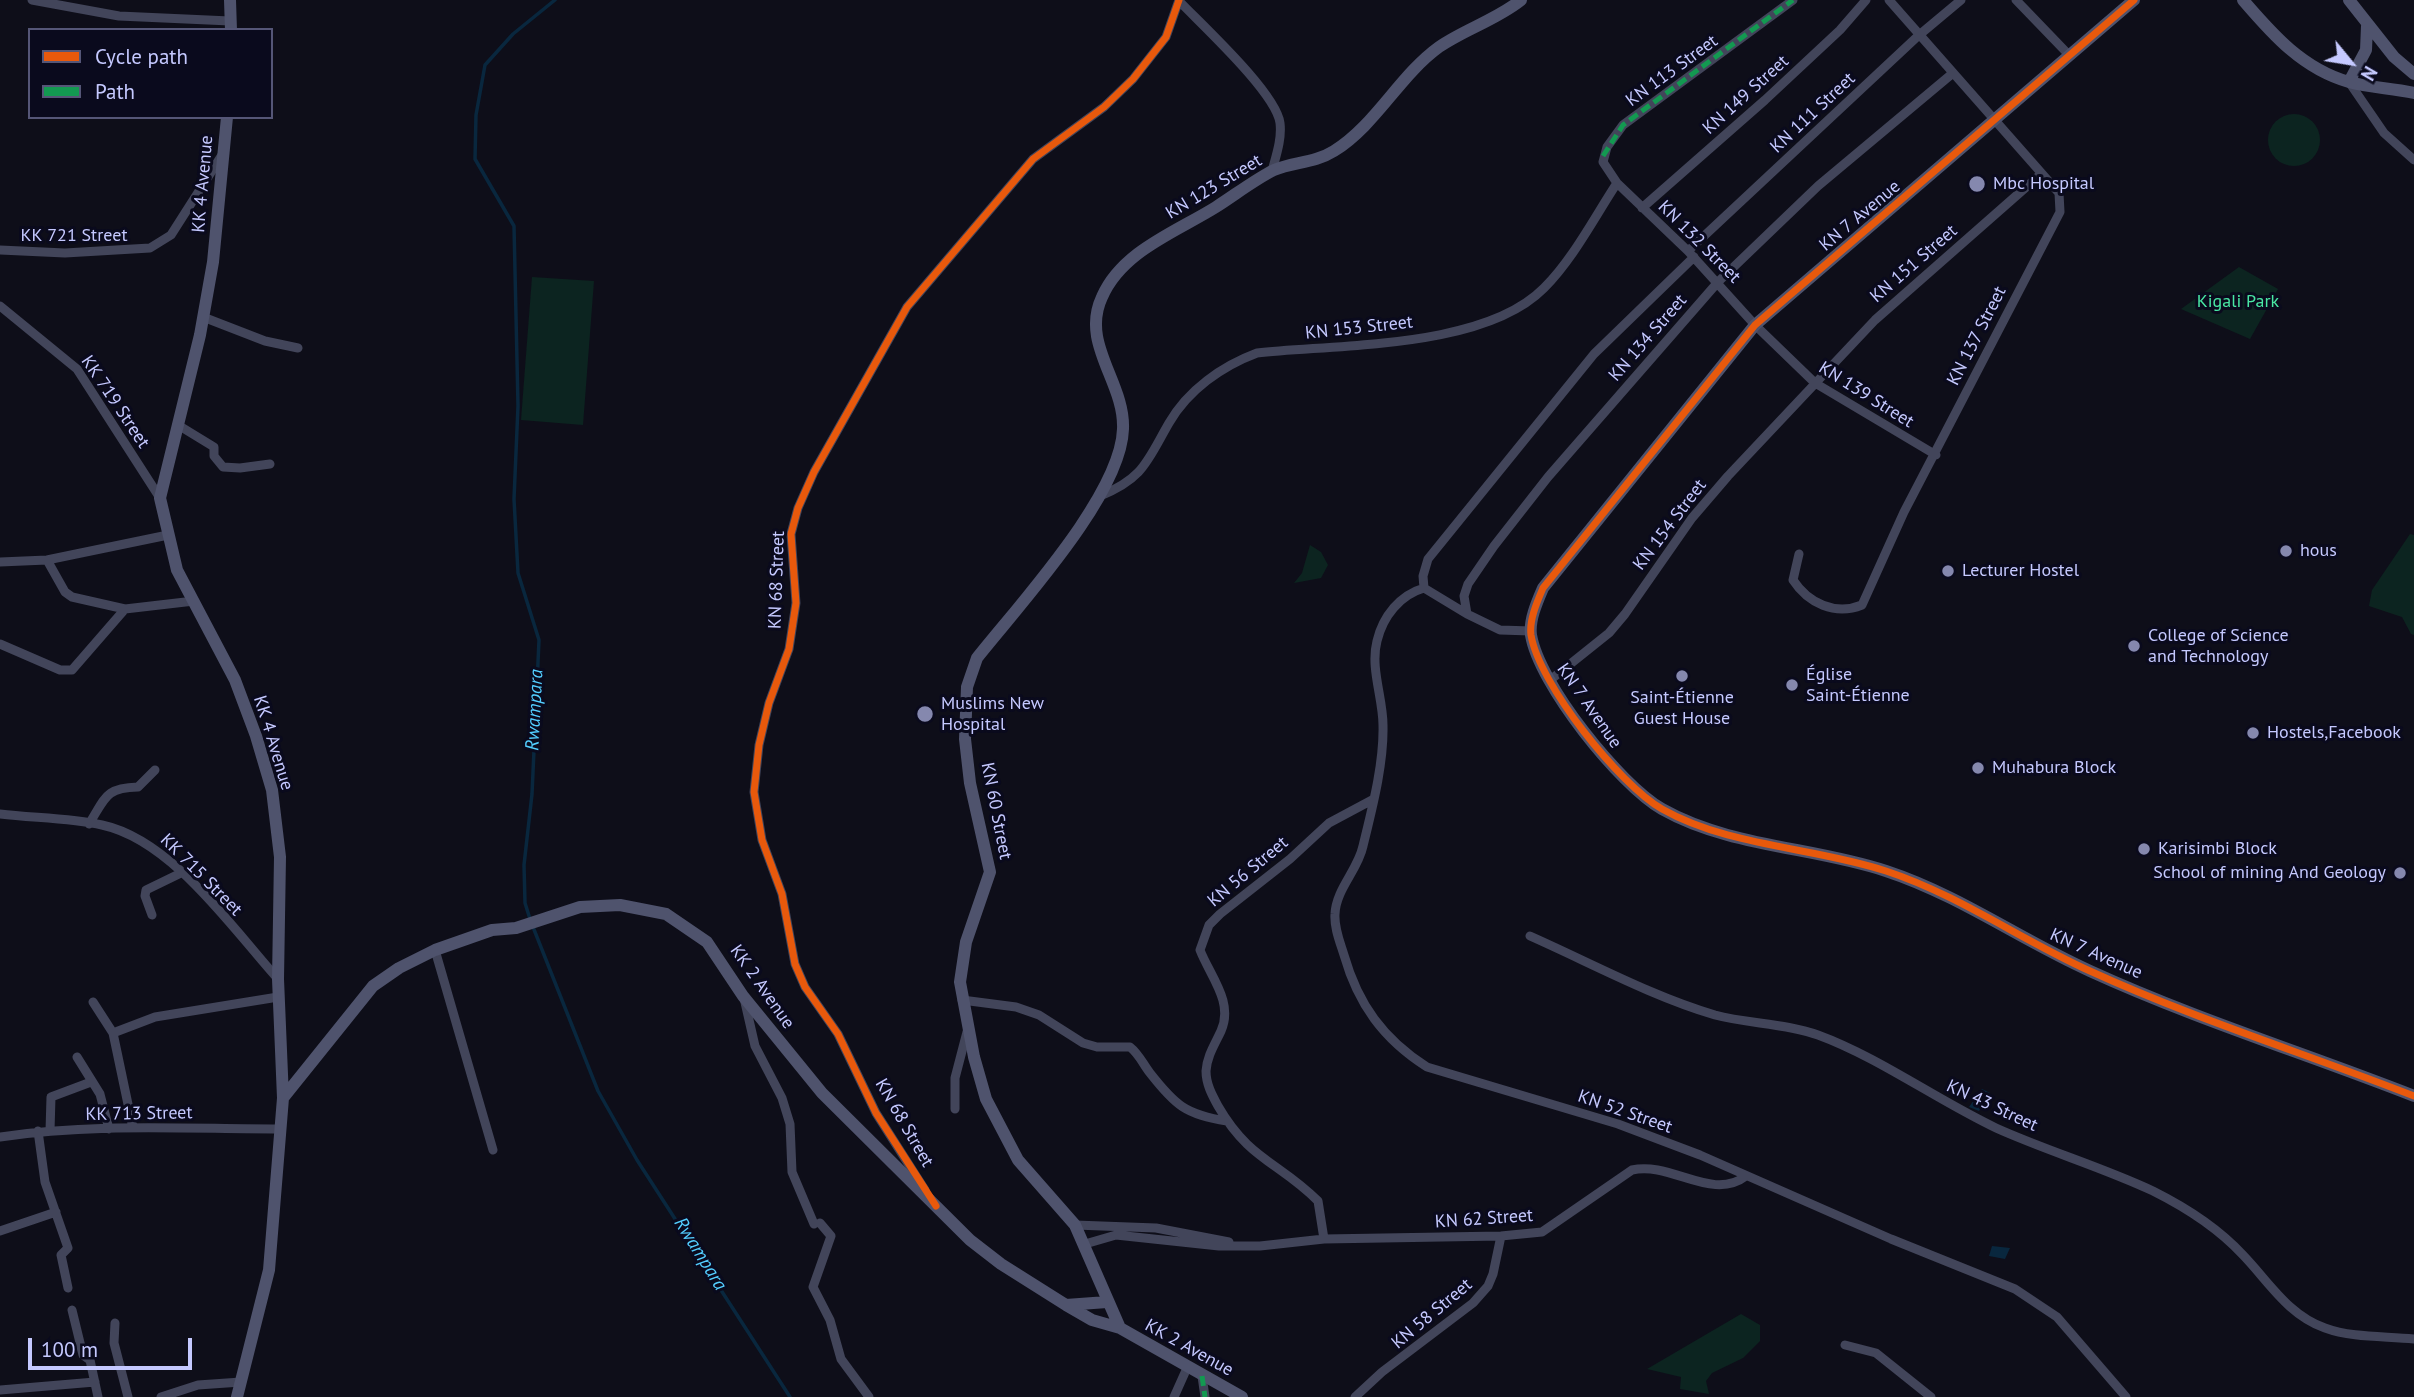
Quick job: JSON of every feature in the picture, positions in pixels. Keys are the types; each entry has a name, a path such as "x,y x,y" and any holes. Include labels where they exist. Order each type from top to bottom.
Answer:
{"main road":[{"path":"230,0 231,25"},
{"name":"KN 123 Street","path":"1110,376 1094,327 1101,298 1120,270 1142,251 1272,171 1313,160 1335,150 1440,46 1521,0"},
{"name":"KN 7 Avenue","path":"2134,0 1994,123 1755,325 1543,588 1536,604 1531,631 1535,650 1549,681 1614,771 1639,793 1674,815 1729,833 1886,871 1952,898 2020,937 2104,977 2414,1096"},
{"path":"2243,0 2281,43 2302,59 2349,82 2414,93"},
{"path":"2349,0 2367,26 2414,74"},
{"path":"2349,82 2366,50 2367,26"},
{"name":"KK 4 Avenue","path":"227,119 213,262 203,317 160,498 177,570 235,680 272,790 280,857 278,997 284,1098 279,1129 269,1270 237,1397"},
{"name":"KN 60 Street","path":"1107,1301 1075,1225 1018,1160 997,1126 986,1099 968,1030 962,1000 961,970 965,942 990,872 970,783 966,750 970,672 977,658 1100,496 1116,463 1123,429 1122,414 1110,376"},
{"name":"KK 2 Avenue","path":"284,1098 373,986 399,968 435,950 492,930 516,928 569,909 620,905 666,914 707,942 724,962 743,996 822,1093 936,1206 1001,1264 1092,1320 1120,1328 1242,1397"},
{"path":"1066,1305 1107,1301"},
{"name":"KK 2 Avenue","path":"1107,1301 1120,1328"}],"street":[{"path":"32,0 119,16 231,25"},
{"name":"KN 113 Street","path":"1617,183 1605,169 1603,156 1623,125 1793,0"},
{"name":"KN 149 Street","path":"1642,208 1765,100 1840,30 1866,0"},
{"name":"KN 137 Street","path":"1799,554 1793,580 1811,601 1821,606 1862,605 1904,512 1936,455 1994,334 2060,212 2059,193 1994,123 1889,0"},
{"name":"KN 111 Street","path":"1424,588 1423,576 1428,559 1517,453 1564,389 1594,355 1691,254 1918,36 1961,0"},
{"path":"2016,0 2070,57"},
{"path":"1180,1 1269,99 1280,119 1281,134 1272,171"},
{"name":"KN 68 Street","path":"936,1206 876,1113 838,1034 805,987 795,964 782,894 762,841 754,792 759,745 769,704 789,649 796,603 791,534 797,508 814,472 907,307 1033,159 1104,107 1133,79 1166,37 1180,1"},
{"name":"KN 134 Street","path":"1467,614 1464,596 1468,584 1494,546 1548,477 1718,282 1818,186 1953,73"},
{"path":"2349,82 2384,133 2414,160"},
{"name":"KK 721 Street","path":"0,250 65,253 132,252 150,248 171,234 225,150"},
{"name":"KN 151 Street","path":"1815,383 1875,320 2041,174"},
{"name":"KN 132 Street","path":"1617,183 1691,254 1755,325"},
{"name":"KN 153 Street","path":"1100,496 1116,490 1142,470 1152,458 1169,422 1191,394 1217,373 1244,358 1265,352 1381,344 1427,336 1507,314 1542,290 1559,271 1617,183"},
{"name":"KK 719 Street","path":"0,306 77,369 160,498"},
{"path":"203,317 265,341 298,348"},
{"name":"KN 139 Street","path":"1755,325 1815,383 1936,455"},
{"name":"KN 154 Street","path":"1549,681 1594,647 1617,624 1692,518 1764,435 1815,383"},
{"path":"178,425 214,447 214,456 223,467 270,464"},
{"path":"0,562 47,560 168,535"},
{"path":"47,560 65,592 72,597 125,610 194,601"},
{"path":"1424,588 1500,631 1531,631"},
{"name":"KN 52 Street","path":"1424,588 1413,591 1390,612 1377,641 1375,659 1384,728 1357,867 1340,894 1335,913 1337,933 1352,985 1374,1022 1402,1051 1427,1067 1618,1124 2015,1289 2057,1317 2126,1397"},
{"path":"0,644 60,670 72,670 125,610"},
{"path":"89,824 107,796 121,786 138,787 155,770"},
{"name":"KN 56 Street","path":"1324,1239 1318,1201 1247,1147 1227,1121 1209,1090 1206,1069 1212,1046 1225,1020 1225,1006 1200,950 1203,938 1220,914 1290,859 1329,822 1372,800"},
{"name":"KK 715 Street","path":"0,814 101,824 136,836 181,873 278,979"},
{"path":"152,915 145,896 146,890 181,873"},
{"name":"KN 43 Street","path":"1530,936 1691,1007 1718,1016 1784,1025 1845,1046 1997,1128 2170,1200 2196,1216 2242,1253 2277,1295 2302,1316 2325,1328 2348,1333 2414,1339"},
{"path":"435,950 493,1150"},
{"path":"743,996 755,1046 782,1098 790,1124 792,1172 817,1223 831,1236 813,1287 830,1320 841,1359 869,1397"},
{"path":"113,1033 155,1017 278,997"},
{"path":"962,1000 1016,1007 1039,1015 1083,1043 1097,1047 1130,1047 1173,1100 1189,1113 1197,1117 1227,1121"},
{"path":"93,1002 113,1033 128,1093 133,1128"},
{"path":"955,1109 955,1077 968,1030"},
{"path":"77,1057 106,1112 108,1129"},
{"path":"50,1131 51,1097 91,1082"},
{"name":"KK 713 Street","path":"0,1137 38,1131 133,1128 279,1129"},
{"path":"38,1131 39,1157 68,1248 61,1255 68,1288"},
{"name":"KN 62 Street","path":"1085,1244 1116,1235 1241,1245 1324,1239 1501,1236 1542,1231 1632,1170 1648,1166 1720,1187 1734,1185 1746,1176"},
{"path":"0,1231 56,1212"},
{"name":"KN 62 Street","path":"1075,1225 1156,1228 1241,1245"},
{"name":"KN 58 Street","path":"1355,1397 1382,1372 1473,1303 1488,1286 1501,1236"},
{"path":"72,1310 83,1355 90,1360 97,1397"},
{"path":"115,1323 114,1343 128,1397"},
{"path":"1845,1345 1885,1358 1931,1397"},
{"path":"1174,1397 1187,1368"},
{"path":"1202,1376 1205,1397"},
{"path":"0,1390 95,1382"},
{"path":"161,1397 198,1385 241,1382"}],"green space":[{"path":"2294,114 2304,116 2312,122 2318,130 2318,150 2312,158 2304,164 2294,166 2284,164 2276,158 2270,150 2268,140 2270,130 2276,122 2284,116"},
{"name":"Kigali Park","path":"2239,267 2278,289 2250,339 2181,309"},
{"path":"532,277 594,281 583,425 521,420"},
{"path":"2410,534 2414,535 2414,635 2402,617 2369,606 2372,590"},
{"path":"1310,545 1321,552 1328,565 1321,578 1294,583 1302,573"},
{"path":"1741,1314 1760,1325 1760,1341 1743,1358 1712,1373 1706,1381 1709,1394 1680,1389 1681,1377 1647,1369"}],"water":[{"path":"1982,1089 1990,1093 1979,1111 1969,1107"},
{"path":"1992,1246 2010,1248 2005,1259 1989,1256"}],"waterway":[{"name":"Rwampara","path":"530,919 525,903 524,865 532,794 539,640 518,573 514,499 518,406 514,226 475,159 476,115 485,65 513,34 555,0"},
{"name":"Rwampara","path":"533,927 598,1091 637,1160 790,1397"}],"marked path":[{"path":"1603,156 1623,125 1793,0"},
{"path":"1202,1376 1205,1397"}],"cycle path":[{"path":"936,1206 876,1113 838,1034 805,987 795,964 782,894 762,840 754,792 759,745 769,703 789,649 796,603 791,534 798,508 814,472 907,307 1033,159 1104,107 1133,79 1166,37 1179,0"},
{"path":"2134,0 1755,325 1543,588 1532,617 1531,635 1537,656 1549,679 1583,731 1625,778 1662,809 1715,831 1858,863 1913,881 2090,971 2210,1021 2414,1096"}],"place":[{"name":"Mbc Hospital","path":"1977,184"},
{"name":"hous","path":"2286,551"},
{"name":"Lecturer Hostel","path":"1948,571"},
{"name":"College of Science and Technology","path":"2134,646"},
{"name":"Saint-Étienne Guest House","path":"1682,676"},
{"name":"Église Saint-Étienne","path":"1792,685"},
{"name":"Muslims New Hospital","path":"925,714"},
{"name":"Hostels,Facebook","path":"2253,733"},
{"name":"Muhabura Block","path":"1978,768"},
{"name":"Karisimbi Block","path":"2144,849"},
{"name":"School of mining And Geology","path":"2400,873"}]}
